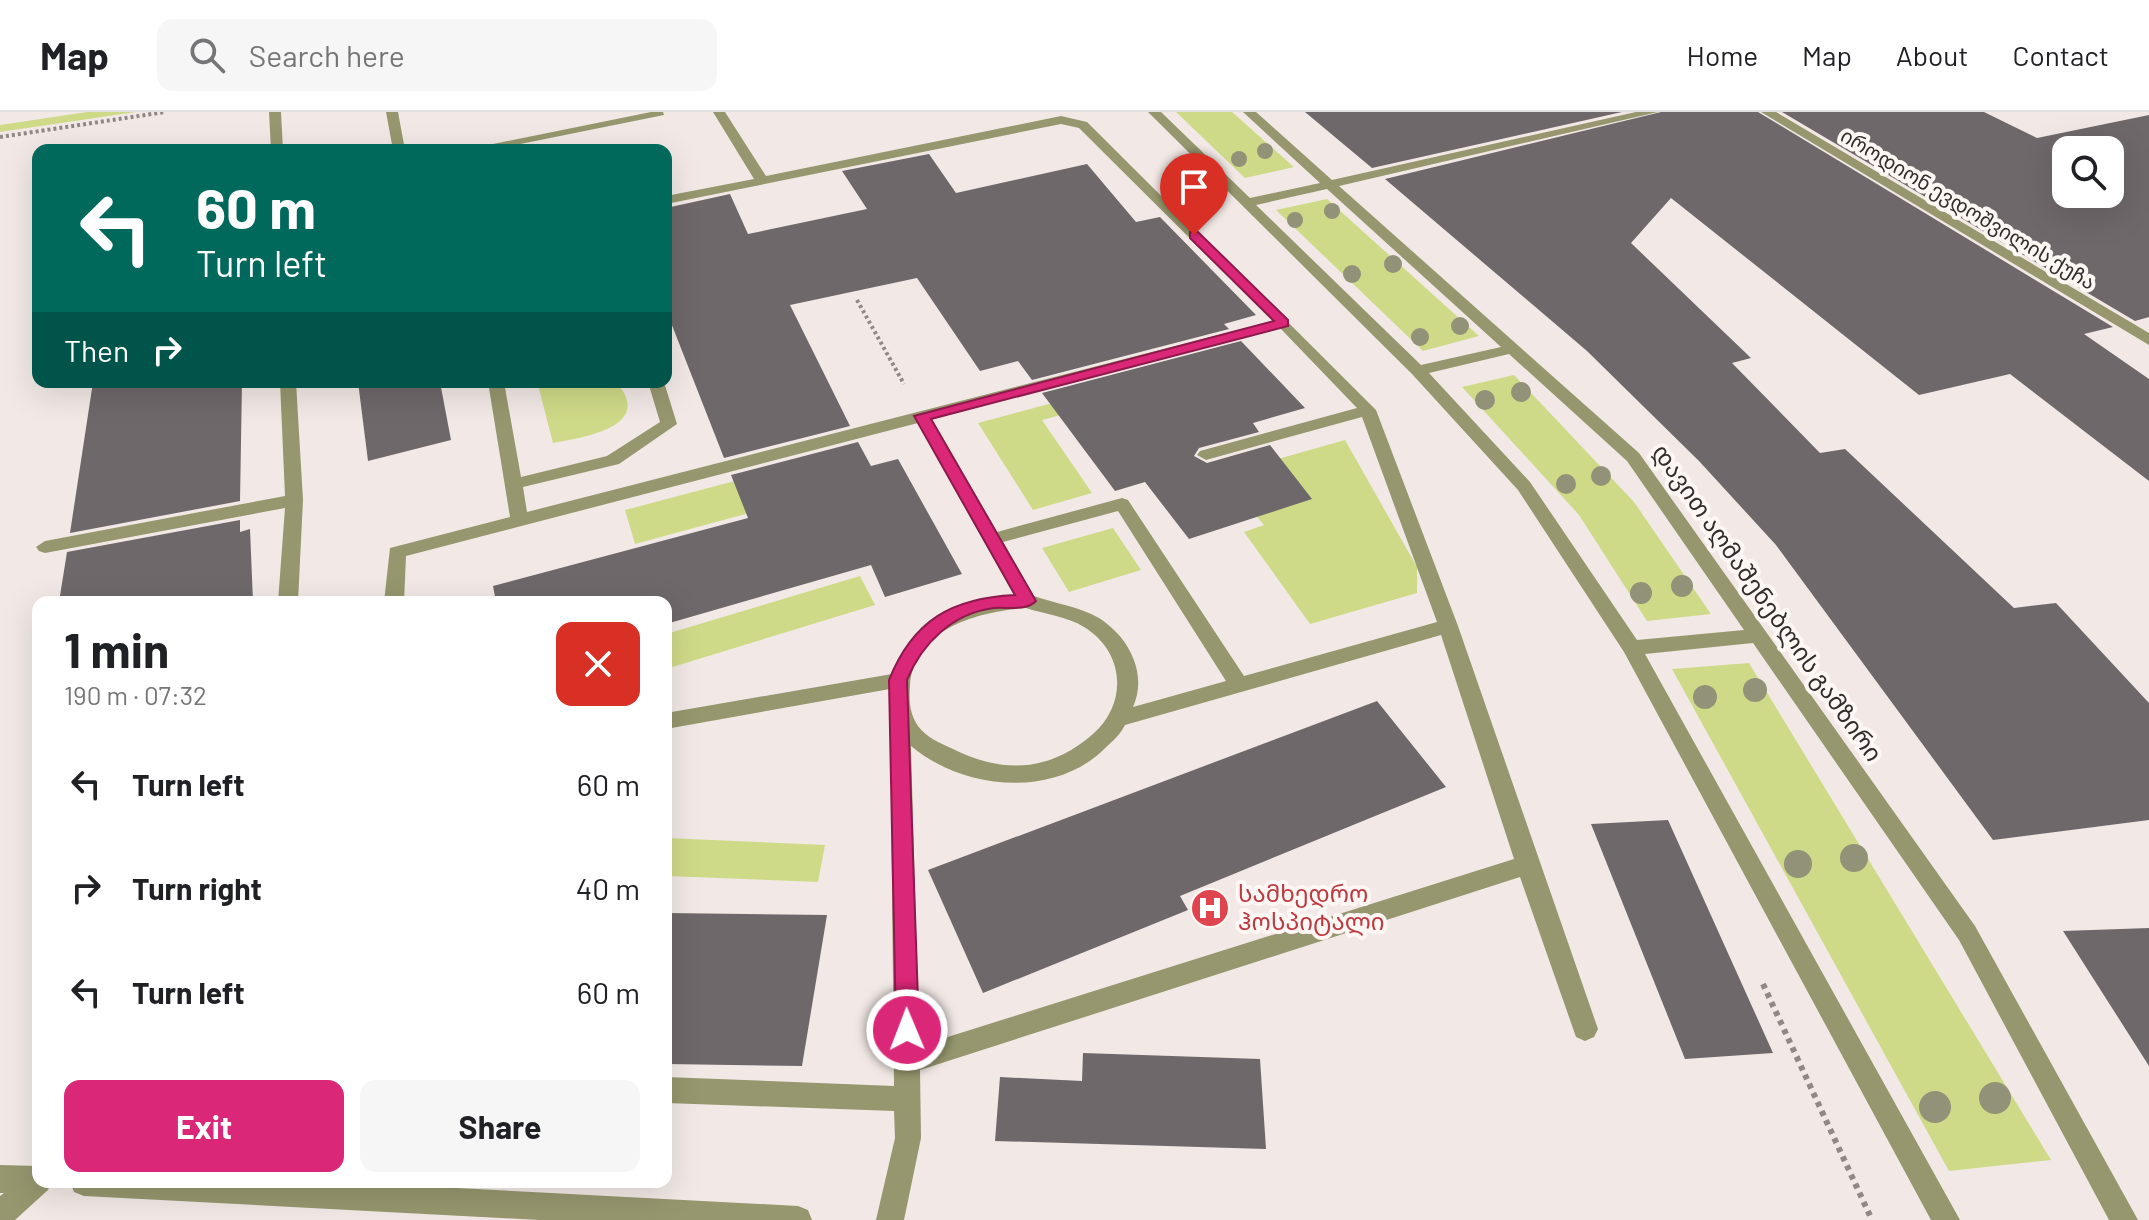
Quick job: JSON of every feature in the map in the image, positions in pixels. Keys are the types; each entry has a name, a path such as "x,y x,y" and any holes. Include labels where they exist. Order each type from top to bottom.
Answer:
{"street":[{"path":"275,112 277,144"},
{"path":"392,112 398,144"},
{"path":"501,144 658,115 657,112"},
{"path":"719,112 762,181"},
{"path":"1154,112 1418,371 1524,486 1632,648 1946,1220"},
{"name":"დავით აღმაშენებლის გამზირი","path":"1249,112 1633,457 1761,635 1967,933 2124,1220"},
{"path":"1247,203 1652,112"},
{"name":"იროდიონ ევდოშვილის ქუჩა","path":"1767,112 2149,340"},
{"path":"672,199 1061,120 1083,125 1368,410 1448,626 1585,1029"},
{"path":"394,596 397,552 1283,323"},
{"path":"1418,371 1514,348"},
{"path":"288,388 294,500 288,596"},
{"path":"497,388 520,521"},
{"path":"514,484 613,460 669,424 658,388"},
{"path":"1206,455 1368,410"},
{"path":"922,416 1027,601"},
{"path":"45,547 294,500"},
{"path":"992,539 1122,504 1239,685"},
{"path":"890,1220 908,1138 898,680 910,651 931,629 959,612 992,602 1027,601 1060,606 1090,619 1113,639 1127,663 1131,690 1123,718 1101,745 1067,765 1026,776 984,774 945,761 916,739 900,711"},
{"path":"1123,718 1448,626"},
{"path":"1632,648 1761,635"},
{"path":"672,720 898,680"},
{"path":"908,1062 1527,865"},
{"path":"672,1090 909,1099"},
{"path":"0,1179 32,1180"},
{"path":"0,1215 32,1186"},
{"path":"197,1188 798,1220"}],"path":[{"path":"0,137 165,112"},
{"path":"857,300 922,416"},
{"path":"1760,979 1872,1220"}],"green space":[{"path":"87,112 136,112 0,132 0,125"},
{"path":"1176,112 1232,112 1294,167 1245,178"},
{"path":"1327,199 1479,336 1423,351 1276,210"},
{"path":"1209,361 1219,372 1042,420 1092,493 1033,510 978,423"},
{"path":"1514,375 1634,502 1711,614 1647,621 1579,515 1462,387"},
{"path":"539,388 620,388 626,397 627,410 621,420 596,433 553,443"},
{"path":"1345,440 1417,567 1417,593 1310,624 1244,532 1264,525 1221,475"},
{"path":"791,466 805,498 635,544 625,510"},
{"path":"1113,528 1141,570 1069,592 1042,548"},
{"path":"860,576 875,605 672,667 672,632"},
{"path":"1749,663 2051,1160 1949,1171 1672,669"},
{"path":"672,838 825,845 818,882 672,876"}],"building":[{"path":"1305,112 1622,112 1372,168"},
{"path":"1661,112 1758,112 2113,327 2084,334 2149,379 2149,481 2010,374 1919,395 1671,198 1631,243 1751,358 1732,363 1820,453 1845,449 2014,608 2056,603 2149,703 2149,820 1993,840 1776,545 1699,461 1587,351 1385,179"},
{"path":"1782,112 1984,112 2037,138 2149,115 2149,317 2135,321"},
{"path":"929,154 956,193 1087,164 1136,222 1160,217 1256,315 1224,324 1229,329 1032,380 1018,361 980,371 917,278 790,305 850,426 724,458 672,325 672,207 730,194 748,234 867,209 842,171"},
{"path":"1241,341 1305,408 1253,423 1259,432 1199,448 1194,456 1207,463 1270,445 1312,499 1189,539 1145,482 1115,491 1042,393"},
{"path":"92,388 242,388 240,501 70,533"},
{"path":"359,388 441,388 451,440 368,461"},
{"path":"858,442 871,466 898,459 962,574 885,597 871,565 672,622 672,596 495,596 493,586 748,518 731,475"},
{"path":"240,520 240,532 250,529 253,596 60,596 67,552"},
{"path":"1377,701 1446,787 1180,896 1188,910 983,993 928,870"},
{"path":"1668,820 1773,1053 1685,1059 1591,824"},
{"path":"672,913 827,915 802,1066 672,1064"},
{"path":"2149,928 2149,1066 2063,931"},
{"path":"1083,1053 1260,1059 1266,1149 995,1141 1000,1077 1082,1081"}],"place":[{"name":"სამხედრო ჰოსპიტალი","path":"1210,908"}],"route":[{"path":"907,1030 898,680 910,651 931,629 959,612 992,602 1027,601 922,416 1283,323 1194,235"}]}
